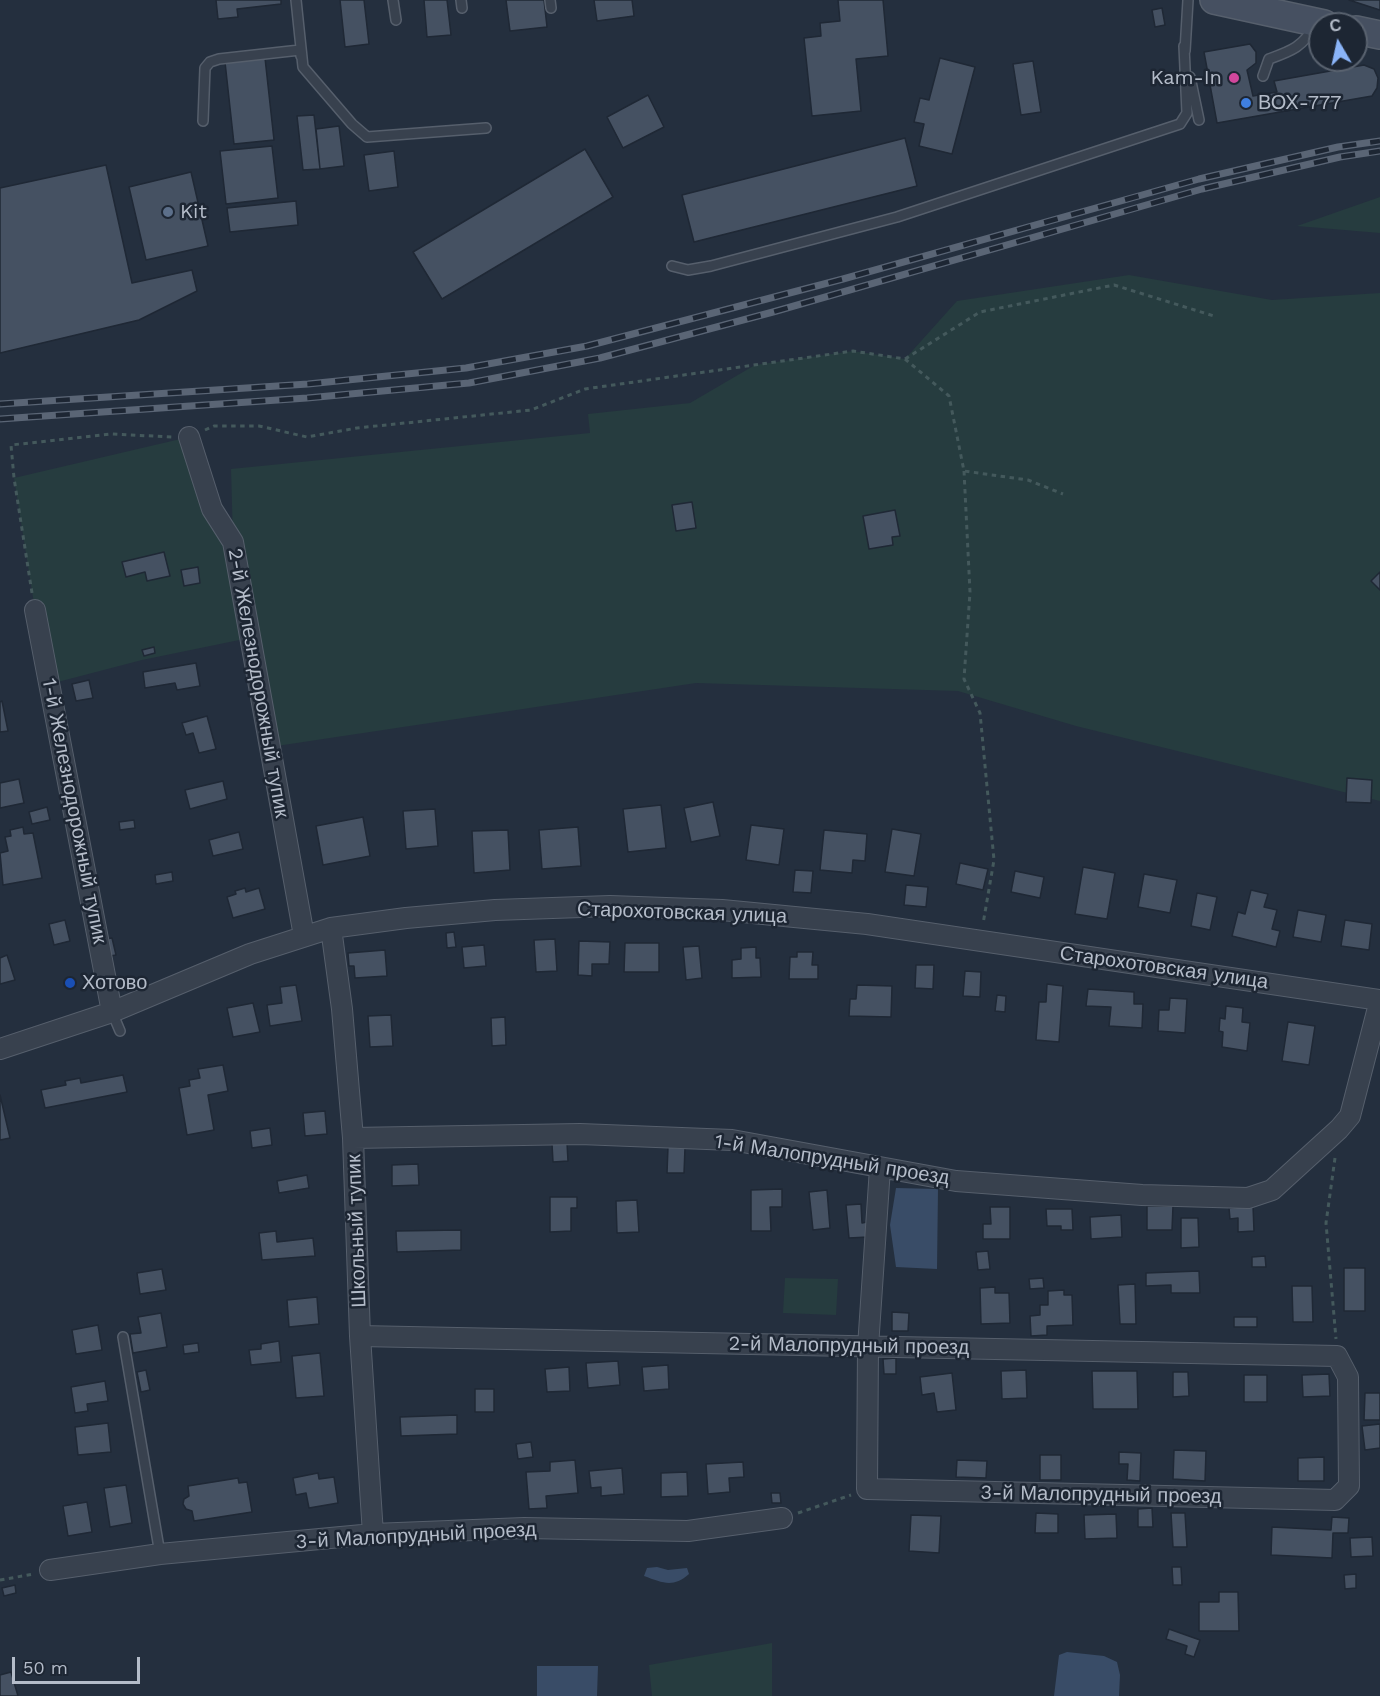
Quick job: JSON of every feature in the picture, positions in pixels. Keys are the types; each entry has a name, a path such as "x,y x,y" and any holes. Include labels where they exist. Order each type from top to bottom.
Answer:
{"main road":[{"path":"1214,0 1308,20"}],"street":[{"name":"2-й Железнодорожный тупик","path":"189,438 212,509 233,542 304,936"},
{"name":"1-й Железнодорожный тупик","path":"35,610 112,1012"},
{"name":"Старохотовская улица","path":"0,1049 112,1012 250,954 331,928 495,910 610,906 744,912 867,924 1380,1000"},
{"name":"Школьный тупик","path":"331,928 342,1009 354,1138 360,1336 373,1534"},
{"path":"1339,1129 1350,1116 1380,1000"},
{"name":"1-й Малопрудный проезд","path":"354,1138 580,1134 732,1140 956,1181 1142,1195 1248,1198 1272,1190 1339,1129"},
{"path":"867,1489 868,1347 880,1168"},
{"name":"2-й Малопрудный проезд","path":"360,1336 1337,1356"},
{"name":"3-й Малопрудный проезд","path":"867,1489 1335,1500 1349,1486 1348,1377 1337,1356"},
{"name":"3-й Малопрудный проезд","path":"50,1570 160,1554 373,1534 524,1528 688,1531 782,1518"}],"lane":[{"path":"296,0 303,67 366,137 486,128"},
{"path":"393,0 396,20"},
{"path":"672,266 688,270 711,266 897,218 1180,124 1188,113 1184,46 1188,0"},
{"path":"1263,76 1269,59 1293,50 1308,38"},
{"path":"1184,46 1199,120"},
{"path":"204,121 205,68 210,62 300,50"},
{"path":"112,1012 120,1030"},
{"path":"123,1337 160,1554"}],"path":[{"path":"905,359 980,312 1114,285 1214,316"},
{"path":"35,610 14,478 12,445 111,434 189,438 214,426 259,426 307,437 357,428 531,410 585,389 853,351 905,359 949,396 964,471 970,592 964,679 980,713 994,860 980,941"},
{"path":"964,471 1028,480 1063,494"},
{"path":"1337,1356 1326,1223 1339,1129"},
{"path":"782,1518 867,1489"},
{"path":"0,1580 50,1570"}],"green space":[{"path":"1380,197 1380,233 1297,226"},
{"path":"1129,275 1272,300 1380,293 1380,801 1076,726 958,691 696,683 270,747 249,638 142,660 50,684 35,610 14,478 189,437 233,540 231,469 590,433 588,414 690,403 755,365 853,351 905,359 957,301"},
{"path":"785,1278 838,1279 836,1315 783,1313"},
{"path":"772,1643 772,1696 652,1696 649,1665"}],"water":[{"path":"896,1188 938,1189 937,1269 896,1267 890,1225"},
{"path":"657,1567 668,1570 687,1568 689,1574 673,1583 657,1581 644,1576 647,1568"},
{"path":"1067,1652 1104,1656 1117,1662 1120,1675 1119,1696 1054,1696 1059,1655"},
{"path":"537,1666 598,1666 597,1696 537,1696"}],"building":[{"path":"216,0 281,0 281,4 237,9 238,17 218,19"},
{"path":"340,0 364,0 369,44 345,47"},
{"path":"424,0 447,0 451,35 427,37"},
{"path":"506,0 544,0 547,27 510,31"},
{"path":"594,0 632,0 634,16 597,21"},
{"path":"838,0 883,0 888,56 856,59 861,111 812,116 804,38 821,36 820,23 840,21"},
{"path":"1349,0 1380,0 1380,10"},
{"path":"1162,8 1165,25 1155,27 1152,10"},
{"path":"1250,44 1256,52 1256,63 1247,70 1253,96 1277,92 1274,81 1325,72 1368,72 1368,67 1374,69 1378,78 1377,88 1372,96 1217,123 1204,52"},
{"path":"265,58 274,140 234,144 225,62"},
{"path":"940,58 975,67 952,154 919,146 924,124 914,122 920,98 929,100"},
{"path":"1033,61 1041,112 1021,115 1013,64"},
{"path":"648,95 664,127 623,148 607,117"},
{"path":"314,115 320,169 303,170 297,116"},
{"path":"339,126 344,166 320,169 316,129"},
{"path":"905,138 917,186 694,242 682,195"},
{"path":"272,146 278,198 226,204 220,151"},
{"path":"585,149 613,197 442,299 413,252"},
{"path":"394,151 398,187 369,191 364,155"},
{"path":"106,165 132,283 192,270 197,291 139,320 0,353 0,188"},
{"path":"191,172 208,246 146,260 129,187"},
{"path":"296,201 298,225 230,232 227,208"},
{"path":"692,502 696,528 676,531 672,505"},
{"path":"895,510 900,536 892,537 893,545 869,549 863,516"},
{"path":"164,552 170,576 147,581 145,572 126,577 122,562"},
{"path":"198,567 200,583 184,586 181,570"},
{"path":"1380,572 1380,590 1371,581"},
{"path":"154,647 155,653 144,656 142,650"},
{"path":"196,663 200,686 177,690 175,683 145,688 143,672"},
{"path":"89,680 93,698 76,701 72,684"},
{"path":"2,701 8,731 0,732 0,702"},
{"path":"207,716 216,749 199,753 193,733 186,735 182,723"},
{"path":"1347,778 1372,780 1371,803 1346,802"},
{"path":"19,779 24,803 0,808 0,783"},
{"path":"223,781 227,799 190,809 185,790"},
{"path":"713,802 720,836 691,842 684,808"},
{"path":"661,805 666,848 628,852 623,809"},
{"path":"47,807 50,820 32,824 29,812"},
{"path":"435,809 438,846 406,849 403,811"},
{"path":"363,817 370,856 323,865 316,826"},
{"path":"134,820 135,828 120,830 119,822"},
{"path":"751,825 784,829 779,865 746,860"},
{"path":"23,827 24,834 33,833 42,878 3,885 0,853 8,851 5,837 11,836 10,830"},
{"path":"578,827 581,866 542,869 539,830"},
{"path":"892,829 921,834 914,876 885,872"},
{"path":"508,830 510,870 474,873 472,831"},
{"path":"824,830 867,834 865,861 853,860 852,873 820,870"},
{"path":"239,832 243,849 213,856 209,840"},
{"path":"960,863 988,869 983,890 956,884"},
{"path":"1083,867 1115,873 1107,919 1075,914"},
{"path":"795,870 813,871 811,893 793,892"},
{"path":"1015,871 1044,877 1040,898 1011,892"},
{"path":"172,872 173,881 156,884 155,875"},
{"path":"1144,874 1177,880 1170,913 1138,907"},
{"path":"906,885 928,887 926,907 904,905"},
{"path":"245,888 246,892 259,888 265,909 233,918 227,897"},
{"path":"1251,890 1268,894 1264,907 1277,910 1272,929 1280,931 1276,947 1232,936 1238,912 1245,914"},
{"path":"1197,893 1217,897 1210,930 1191,926"},
{"path":"1298,910 1326,915 1321,942 1293,937"},
{"path":"65,920 70,941 54,945 49,924"},
{"path":"1345,920 1372,924 1369,950 1341,946"},
{"path":"454,932 456,947 447,948 446,933"},
{"path":"112,938 116,955 104,957 100,940"},
{"path":"555,939 557,971 536,972 534,940"},
{"path":"579,941 610,942 609,964 592,964 592,976 578,975"},
{"path":"625,943 659,943 659,972 624,972"},
{"path":"484,945 486,966 464,968 462,947"},
{"path":"699,946 702,978 686,980 683,947"},
{"path":"756,947 756,958 760,958 761,977 732,978 732,960 741,959 741,948"},
{"path":"385,950 387,976 355,978 354,966 349,966 348,953"},
{"path":"797,952 813,952 812,965 818,965 818,979 789,979 790,957 797,957"},
{"path":"7,955 15,980 0,984 0,958"},
{"path":"916,965 934,965 933,989 915,988"},
{"path":"965,971 981,972 980,997 963,996"},
{"path":"1047,984 1063,986 1059,1042 1036,1040 1039,1002 1046,1002"},
{"path":"296,985 302,1021 270,1026 267,1005 282,1003 280,987"},
{"path":"857,985 892,986 891,1017 849,1016 850,999 856,999"},
{"path":"1088,989 1134,992 1134,1004 1143,1004 1142,1028 1109,1026 1111,1007 1086,1006"},
{"path":"997,995 1006,996 1005,1012 995,1011"},
{"path":"1170,998 1187,999 1185,1033 1158,1031 1159,1010 1169,1010"},
{"path":"253,1003 260,1032 233,1037 227,1008"},
{"path":"1226,1006 1243,1008 1242,1022 1250,1023 1247,1051 1222,1047 1223,1032 1219,1031 1220,1018 1225,1019"},
{"path":"391,1015 393,1046 370,1047 368,1016"},
{"path":"505,1017 506,1045 492,1046 491,1018"},
{"path":"1288,1022 1315,1026 1309,1065 1282,1061"},
{"path":"223,1065 228,1091 208,1095 214,1130 187,1135 179,1088 190,1086 189,1080 200,1078 198,1069"},
{"path":"123,1075 127,1092 45,1108 41,1090 66,1085 65,1081 80,1078 81,1083"},
{"path":"0,1095 10,1138 0,1140"},
{"path":"325,1111 327,1134 305,1136 303,1113"},
{"path":"270,1128 272,1145 252,1148 250,1131"},
{"path":"567,1143 568,1161 553,1162 552,1144"},
{"path":"668,1147 685,1148 684,1173 667,1173"},
{"path":"418,1164 419,1185 392,1186 392,1165"},
{"path":"307,1175 309,1188 279,1193 277,1181"},
{"path":"782,1189 782,1207 770,1207 771,1231 751,1231 751,1190"},
{"path":"827,1190 830,1228 813,1230 809,1192"},
{"path":"550,1197 577,1197 577,1208 571,1208 571,1231 550,1232"},
{"path":"637,1200 639,1232 617,1233 616,1201"},
{"path":"861,1204 862,1223 867,1222 868,1237 849,1238 846,1205"},
{"path":"1147,1206 1173,1206 1172,1230 1147,1230"},
{"path":"1253,1206 1254,1231 1238,1232 1238,1218 1230,1219 1229,1208"},
{"path":"990,1207 1010,1207 1010,1239 983,1239 983,1224 991,1224"},
{"path":"1046,1209 1072,1209 1073,1230 1061,1230 1061,1226 1047,1226"},
{"path":"1121,1215 1122,1237 1091,1239 1090,1217"},
{"path":"1181,1218 1198,1218 1199,1247 1181,1248"},
{"path":"461,1230 461,1250 397,1252 396,1231"},
{"path":"276,1231 277,1242 313,1238 315,1256 262,1260 259,1233"},
{"path":"988,1251 990,1269 978,1270 976,1252"},
{"path":"1265,1256 1266,1267 1252,1267 1252,1257"},
{"path":"1344,1268 1365,1268 1365,1311 1344,1311"},
{"path":"162,1269 166,1290 140,1294 137,1273"},
{"path":"1199,1271 1200,1293 1171,1293 1171,1285 1146,1286 1146,1273"},
{"path":"1043,1278 1044,1288 1030,1289 1029,1279"},
{"path":"1135,1284 1136,1324 1120,1324 1118,1285"},
{"path":"1292,1286 1312,1286 1313,1322 1293,1322"},
{"path":"995,1287 995,1293 1009,1293 1010,1323 981,1324 980,1288"},
{"path":"1064,1290 1064,1295 1072,1295 1073,1325 1047,1326 1047,1335 1031,1336 1030,1316 1040,1315 1040,1305 1048,1305 1048,1291"},
{"path":"317,1297 319,1324 289,1327 287,1300"},
{"path":"892,1312 909,1313 908,1331 892,1331"},
{"path":"161,1313 167,1347 133,1353 130,1334 141,1333 138,1317"},
{"path":"1234,1317 1257,1317 1257,1327 1234,1327"},
{"path":"98,1325 102,1350 76,1354 72,1330"},
{"path":"279,1341 281,1362 251,1365 249,1350 261,1349 261,1344"},
{"path":"198,1343 199,1352 184,1354 183,1345"},
{"path":"320,1353 324,1396 296,1398 292,1356"},
{"path":"896,1358 896,1374 884,1374 883,1359"},
{"path":"618,1361 620,1385 588,1388 586,1363"},
{"path":"668,1365 669,1389 644,1391 642,1367"},
{"path":"569,1367 570,1391 547,1392 545,1369"},
{"path":"146,1370 150,1390 141,1392 137,1372"},
{"path":"1026,1370 1027,1398 1002,1399 1001,1371"},
{"path":"1092,1371 1137,1371 1138,1409 1093,1409"},
{"path":"1173,1372 1188,1372 1189,1396 1173,1397"},
{"path":"952,1373 956,1410 937,1412 934,1393 922,1395 920,1377"},
{"path":"1329,1374 1330,1396 1303,1397 1302,1375"},
{"path":"1244,1375 1267,1375 1267,1402 1244,1402"},
{"path":"105,1381 108,1401 87,1404 88,1411 75,1413 71,1387"},
{"path":"475,1389 494,1389 494,1412 475,1412"},
{"path":"1365,1393 1380,1393 1380,1420 1364,1420"},
{"path":"457,1415 457,1434 401,1436 400,1417"},
{"path":"108,1423 111,1452 78,1455 75,1427"},
{"path":"1380,1424 1380,1448 1365,1450 1362,1426"},
{"path":"531,1442 533,1457 518,1459 516,1444"},
{"path":"1174,1450 1206,1451 1205,1481 1173,1479"},
{"path":"1119,1452 1141,1453 1140,1481 1127,1480 1128,1464 1119,1464"},
{"path":"1040,1455 1061,1455 1061,1480 1040,1480"},
{"path":"1324,1457 1324,1481 1298,1481 1298,1458"},
{"path":"575,1460 578,1493 546,1496 547,1508 529,1509 526,1472 550,1471 550,1462"},
{"path":"957,1460 987,1461 986,1478 956,1477"},
{"path":"743,1462 744,1477 729,1478 730,1492 708,1494 706,1464"},
{"path":"622,1468 624,1494 601,1496 601,1487 591,1488 589,1471"},
{"path":"687,1472 688,1496 661,1497 661,1473"},
{"path":"318,1473 319,1479 334,1477 338,1503 309,1508 306,1493 296,1495 293,1478"},
{"path":"238,1478 239,1483 247,1482 252,1512 194,1521 192,1511 186,1509 183,1504 184,1499 189,1496 188,1486"},
{"path":"126,1485 132,1523 110,1527 104,1488"},
{"path":"771,1493 780,1493 781,1503 772,1503"},
{"path":"87,1502 92,1532 68,1536 63,1506"},
{"path":"1152,1508 1153,1527 1138,1527 1138,1509"},
{"path":"1036,1513 1058,1514 1058,1533 1035,1533"},
{"path":"1171,1513 1185,1513 1187,1547 1173,1547"},
{"path":"1116,1514 1117,1538 1085,1539 1084,1515"},
{"path":"911,1515 941,1516 939,1553 909,1551"},
{"path":"1332,1517 1349,1518 1348,1533 1333,1533 1332,1558 1271,1555 1272,1527 1331,1530"},
{"path":"1372,1537 1373,1556 1351,1557 1350,1538"},
{"path":"1172,1567 1181,1567 1182,1585 1173,1585"},
{"path":"1356,1574 1356,1588 1345,1589 1344,1575"},
{"path":"15,1585 16,1593 4,1596 2,1588"},
{"path":"1219,1592 1238,1592 1239,1631 1199,1631 1199,1602 1219,1602"},
{"path":"1169,1629 1200,1640 1194,1657 1185,1654 1187,1646 1166,1639"},
{"path":"11,1672 18,1696 0,1696 0,1675"}],"railway":[{"path":"0,404 308,384 466,368 587,346 843,279 1199,179 1338,147 1380,141"},
{"path":"0,419 307,398 469,383 600,358 773,312 1202,189 1340,157 1380,151"}],"place":[{"name":"Kam-In","path":"1234,78"},
{"name":"ВОХ-777","path":"1246,103"},
{"name":"Kit","path":"168,212"},
{"name":"Хотово","path":"70,983"}]}
